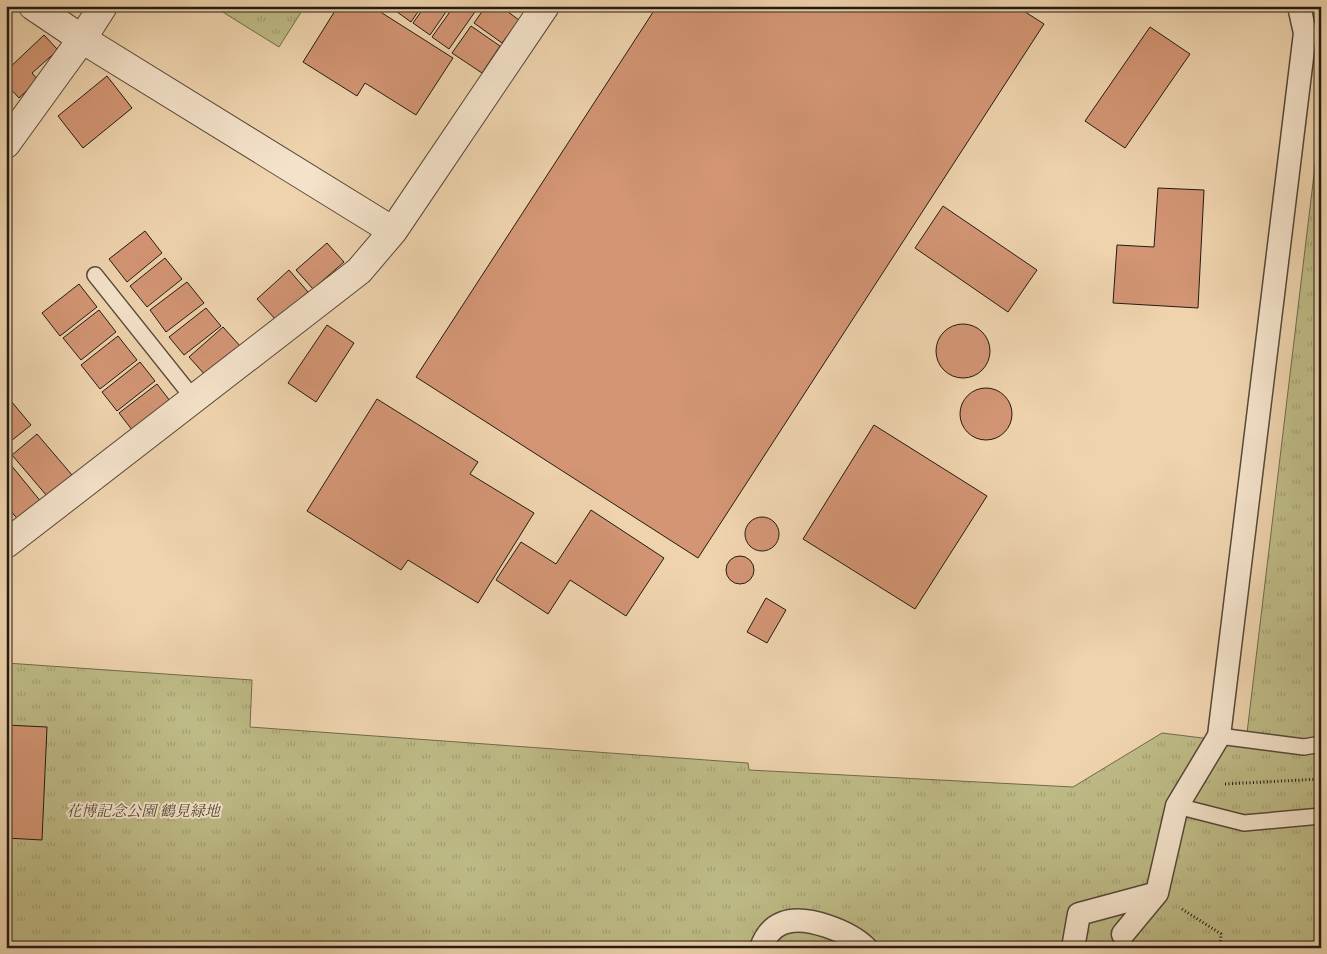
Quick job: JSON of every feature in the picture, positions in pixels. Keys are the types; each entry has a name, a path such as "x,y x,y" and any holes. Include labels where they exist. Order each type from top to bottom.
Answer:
{"street":[{"path":"33,6 82,39 393,231"},
{"path":"6,144 82,39 103,6"},
{"path":"1123,934 1157,893 1178,806 1219,736 1305,33 1299,6"},
{"path":"6,544 359,271 393,231 537,9"},
{"path":"1073,948 1079,914 1157,893"},
{"path":"761,948 770,932 783,923 793,920 825,926 854,938 866,948"}],"lane":[{"path":"95,275 194,399"},
{"path":"1219,736 1304,747 1321,744"},
{"path":"1178,806 1244,823 1321,816"}],"path":[{"path":"1189,786 1321,779"},
{"path":"1157,893 1221,934 1220,948"}],"green space":[{"path":"213,6 305,6 279,47"},
{"path":"1321,116 1321,736 1306,740 1247,733"},
{"name":"花博記念公園 鶴見緑地","path":"6,663 252,680 250,727 748,763 749,770 1073,787 1162,733 1315,752 1321,749 1321,948 6,948"}],"building":[{"path":"338,6 371,6 453,58 416,115 365,83 357,96 303,62"},
{"path":"395,6 422,6 411,22 393,9"},
{"path":"425,6 450,6 430,35 413,23"},
{"path":"454,6 479,6 449,49 432,37"},
{"path":"486,6 500,6 519,20 502,43 474,23"},
{"path":"657,6 1016,6 1044,24 698,558 416,377"},
{"path":"471,26 500,46 482,73 452,53"},
{"path":"1150,27 1190,54 1125,148 1085,121"},
{"path":"44,35 58,50 32,73 38,80 19,98 6,84 6,71"},
{"path":"107,76 132,108 83,148 58,116"},
{"path":"1158,188 1204,190 1198,308 1113,303 1117,245 1154,247"},
{"path":"943,206 1037,270 1008,312 915,248"},
{"path":"145,231 162,253 127,282 109,259"},
{"path":"327,243 344,262 313,289 296,270"},
{"path":"165,258 182,279 147,307 130,286"},
{"path":"289,270 308,292 276,320 257,299"},
{"path":"187,282 204,303 166,332 150,310"},
{"path":"79,284 97,307 60,336 42,313"},
{"path":"206,308 221,326 184,355 169,337"},
{"path":"99,310 116,332 81,360 63,338"},
{"path":"958,324 968,324 978,328 986,336 990,351 986,366 978,374 968,378 958,378 948,374 940,366 936,356 936,346 940,336 948,328"},
{"path":"327,325 354,343 316,402 288,383"},
{"path":"223,327 241,347 207,377 189,357"},
{"path":"118,336 137,360 100,389 81,365"},
{"path":"140,362 155,381 117,411 102,392"},
{"path":"157,384 174,406 136,435 119,413"},
{"path":"986,388 996,390 1004,396 1010,404 1012,414 1010,424 1004,432 996,438 986,440 976,438 968,432 962,424 960,414 962,404 968,396 976,390"},
{"path":"6,395 31,425 6,445"},
{"path":"377,399 478,462 470,474 534,513 478,603 408,560 401,570 307,511"},
{"path":"874,425 987,496 915,609 803,539"},
{"path":"37,434 72,475 47,496 12,455"},
{"path":"6,459 42,503 19,521 6,505"},
{"path":"591,510 664,558 626,616 570,580 548,614 496,580 521,542 556,564"},
{"path":"762,517 769,518 774,522 778,527 778,541 774,546 769,550 762,551 755,550 750,546 746,541 745,534 746,527 750,522 755,518"},
{"path":"740,556 750,560 754,570 750,580 740,584 730,580 726,570 730,560"},
{"path":"766,598 786,610 767,643 747,632"},
{"path":"6,725 47,727 42,840 6,838"}]}
